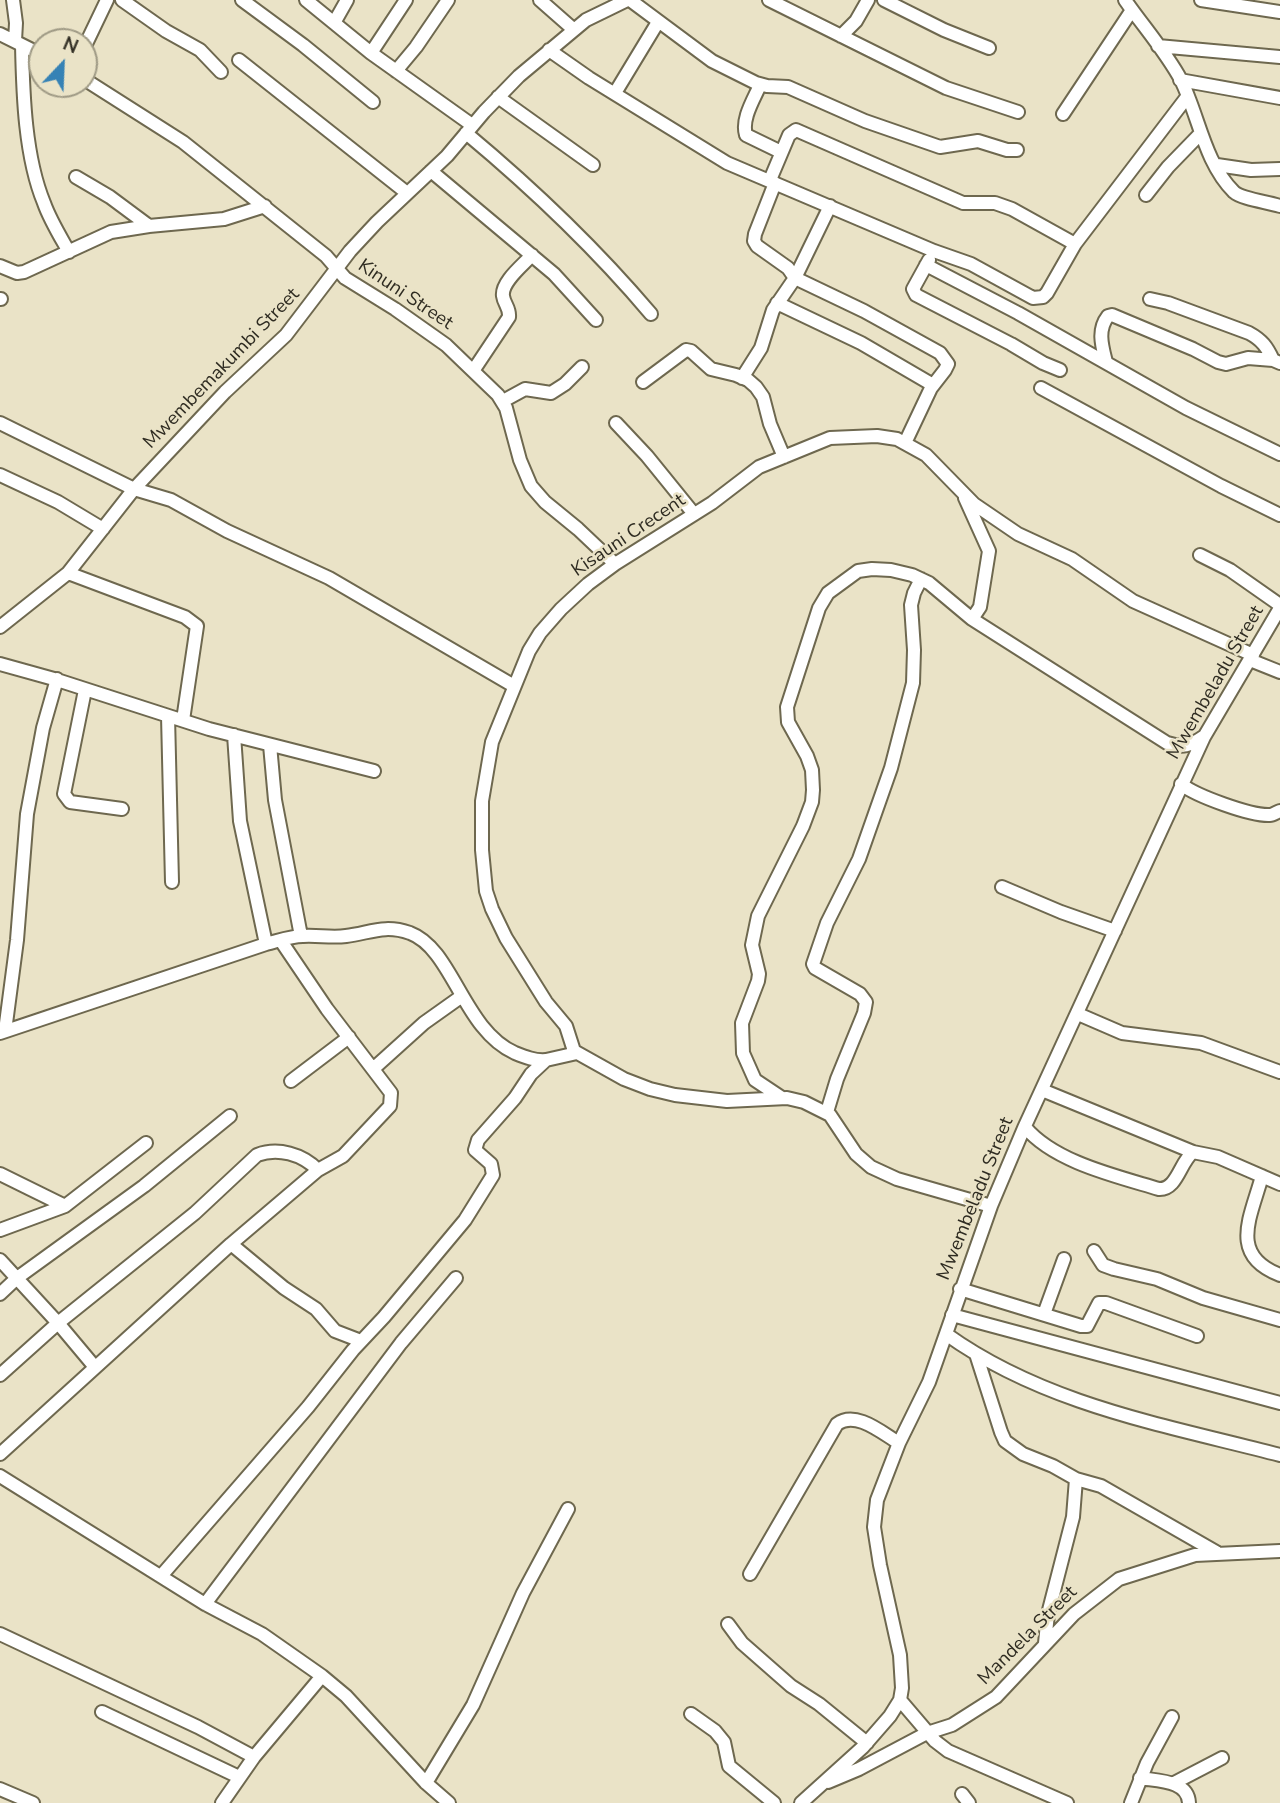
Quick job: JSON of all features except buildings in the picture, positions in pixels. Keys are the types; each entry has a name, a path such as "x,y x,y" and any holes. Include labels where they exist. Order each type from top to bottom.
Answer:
{"street":[{"path":"13,0 33,166 43,202 69,252"},
{"path":"94,28 107,0"},
{"path":"122,0 166,31 200,50 221,72"},
{"path":"242,0 373,102"},
{"path":"334,23 347,0"},
{"path":"371,53 405,0"},
{"path":"396,71 448,0"},
{"path":"540,0 573,29"},
{"path":"629,0 712,61 760,85 788,87 864,121 940,147 978,141 1007,150 1017,150"},
{"name":"Mwembemakumbi Street","path":"0,627 68,573 134,489 225,392 286,335 315,300 335,268 368,231 432,171 498,97 573,29 595,15 629,0"},
{"path":"769,0 946,89 1018,111"},
{"path":"841,36 856,21 868,0"},
{"path":"884,0 944,30 989,48"},
{"path":"1201,0 1280,12"},
{"path":"308,1 469,129 609,267 651,314"},
{"path":"1063,114 1129,5 1180,80 1201,133 1224,178 1240,196 1280,206"},
{"path":"615,93 658,22"},
{"path":"0,34 28,48"},
{"path":"1158,47 1280,57"},
{"path":"549,50 704,151 727,163 949,255 1033,298 1047,293 1075,244 1187,97"},
{"path":"239,61 407,193"},
{"path":"1180,80 1280,98"},
{"path":"760,85 749,111 745,130 747,135 781,152"},
{"name":"Kinuni Street","path":"98,88 183,142 326,256 345,278 432,334 473,370 503,401 531,486 615,565"},
{"path":"498,97 593,165"},
{"path":"905,443 933,385 946,370 948,364 940,353 864,311 795,278 788,268 754,242 781,152 789,135 796,130 963,203 995,203 1012,209 1075,244"},
{"path":"1146,195 1168,167 1201,133"},
{"path":"1217,165 1251,170 1280,169"},
{"path":"432,171 554,274 596,320"},
{"path":"76,177 110,197 149,226"},
{"path":"0,266 18,274 111,232 225,219 265,206"},
{"path":"742,378 761,348 777,303 795,278 830,206"},
{"path":"934,251 913,289 916,295 1060,370"},
{"path":"473,370 509,317 510,311 503,297 503,289 532,255"},
{"path":"926,265 1186,408 1280,454"},
{"path":"1150,299 1258,338 1277,361"},
{"path":"777,303 861,342 933,385"},
{"path":"1106,362 1101,330 1103,322 1112,315 1226,364 1248,358 1277,361"},
{"path":"643,382 686,350 691,351 711,369 742,378 757,387 763,397 770,424 784,457"},
{"path":"503,401 525,389 551,393 565,384 582,367"},
{"path":"1041,388 1187,468 1280,515"},
{"path":"0,423 134,489 171,500 226,531 350,589 514,687"},
{"path":"616,423 694,514"},
{"name":"Kisauni Crecent","path":"576,1053 566,1026 546,1002 506,938 486,891 482,850 484,781 492,742 529,651 549,622 588,583 712,503 751,472 813,443 843,436 877,436 905,443 926,455 974,504 1017,534 1072,559 1133,601 1280,672"},
{"path":"0,475 48,497 103,529"},
{"path":"962,491 989,551 979,607 972,619"},
{"path":"1200,555 1230,570 1280,609"},
{"path":"782,1098 760,1084 750,1073 743,1053 742,1023 758,981 752,945 758,916 803,826 812,802 812,770 788,722 787,707 811,630 828,593 858,571 891,570 921,579 941,592 972,619 1167,743 1180,747 1190,746 1203,737"},
{"path":"68,573 185,617 197,626 183,720"},
{"path":"827,1112 836,1079 864,1013 866,1002 860,993 821,972 813,964 827,923 859,859 891,768 912,683 914,650 911,605 921,579"},
{"name":"Mwembeladu Street","path":"900,1700 900,1655 874,1527 877,1500 899,1443 929,1382 991,1206 1025,1126 1203,737 1280,609"},
{"path":"0,664 57,679 234,735 374,771"},
{"path":"57,679 43,728 27,814 17,940 2,1032 266,944 301,936 346,936 376,929 413,934 428,945 485,1031 502,1046 532,1059 546,1060 576,1053 643,1087 675,1095 727,1101 782,1098 804,1102 827,1112 835,1119 856,1154 871,1167 897,1179 991,1206"},
{"path":"85,690 64,794 70,802 122,809"},
{"path":"168,716 172,882"},
{"path":"234,735 240,821 266,944"},
{"path":"270,745 275,800 301,936"},
{"path":"1181,784 1192,792 1253,812 1270,815 1280,811"},
{"path":"1002,887 1061,912 1115,930"},
{"path":"0,1454 231,1244 318,1170 343,1156 390,1106 393,1100 391,1093 281,941"},
{"path":"373,1069 424,1023 462,996"},
{"path":"1078,1014 1122,1033 1201,1043 1280,1072"},
{"path":"291,1081 349,1037"},
{"path":"160,1577 309,1407 361,1341 465,1220 493,1175 491,1164 477,1153 476,1144 515,1098 531,1074 546,1060"},
{"path":"1042,1090 1193,1152 1218,1157 1280,1184"},
{"path":"0,1294 17,1278 144,1186 230,1116"},
{"path":"1025,1126 1042,1144 1062,1155 1163,1189 1171,1186 1183,1161 1193,1152"},
{"path":"0,1230 65,1206 146,1143"},
{"path":"0,1375 58,1323 195,1213 257,1155 278,1150 305,1161 318,1170"},
{"path":"0,1174 65,1206"},
{"path":"1262,1177 1246,1239 1255,1260 1265,1269 1280,1275"},
{"path":"231,1244 316,1309 335,1331 361,1341"},
{"path":"1094,1251 1103,1265 1157,1279 1203,1298 1280,1320"},
{"path":"1044,1314 1064,1259"},
{"path":"0,1261 58,1323 94,1367"},
{"path":"205,1604 401,1343 456,1278"},
{"path":"960,1289 1087,1326 1099,1303 1106,1303 1197,1336"},
{"path":"952,1315 1280,1403"},
{"path":"946,1334 976,1354 1050,1391 1154,1424 1280,1455"},
{"path":"976,1354 1005,1441 1023,1454 1076,1479 1101,1486 1217,1553"},
{"path":"750,1574 837,1424 856,1419 899,1443"},
{"path":"0,1476 160,1577 262,1634 322,1676 346,1696 426,1783 449,1803"},
{"path":"1045,1643 1048,1614 1073,1517 1076,1479"},
{"path":"426,1783 473,1705 523,1593 568,1509"},
{"name":"Mandela Street","path":"823,1784 859,1769 927,1733 952,1725 996,1697 1074,1614 1119,1579 1195,1555 1280,1551"},
{"path":"728,1623 742,1643 791,1686 867,1743"},
{"path":"0,1634 198,1727 254,1757"},
{"path":"222,1803 254,1757 322,1676"},
{"path":"801,1803 867,1743 900,1700 927,1733 948,1751 1053,1800 1067,1803"},
{"path":"102,1712 239,1777"},
{"path":"691,1714 715,1731 724,1742 729,1766 774,1803"},
{"path":"1131,1803 1140,1778 1172,1717"},
{"path":"1174,1783 1222,1758"},
{"path":"1140,1778 1174,1783 1189,1796 1189,1803"},
{"path":"0,1789 33,1803"}]}
